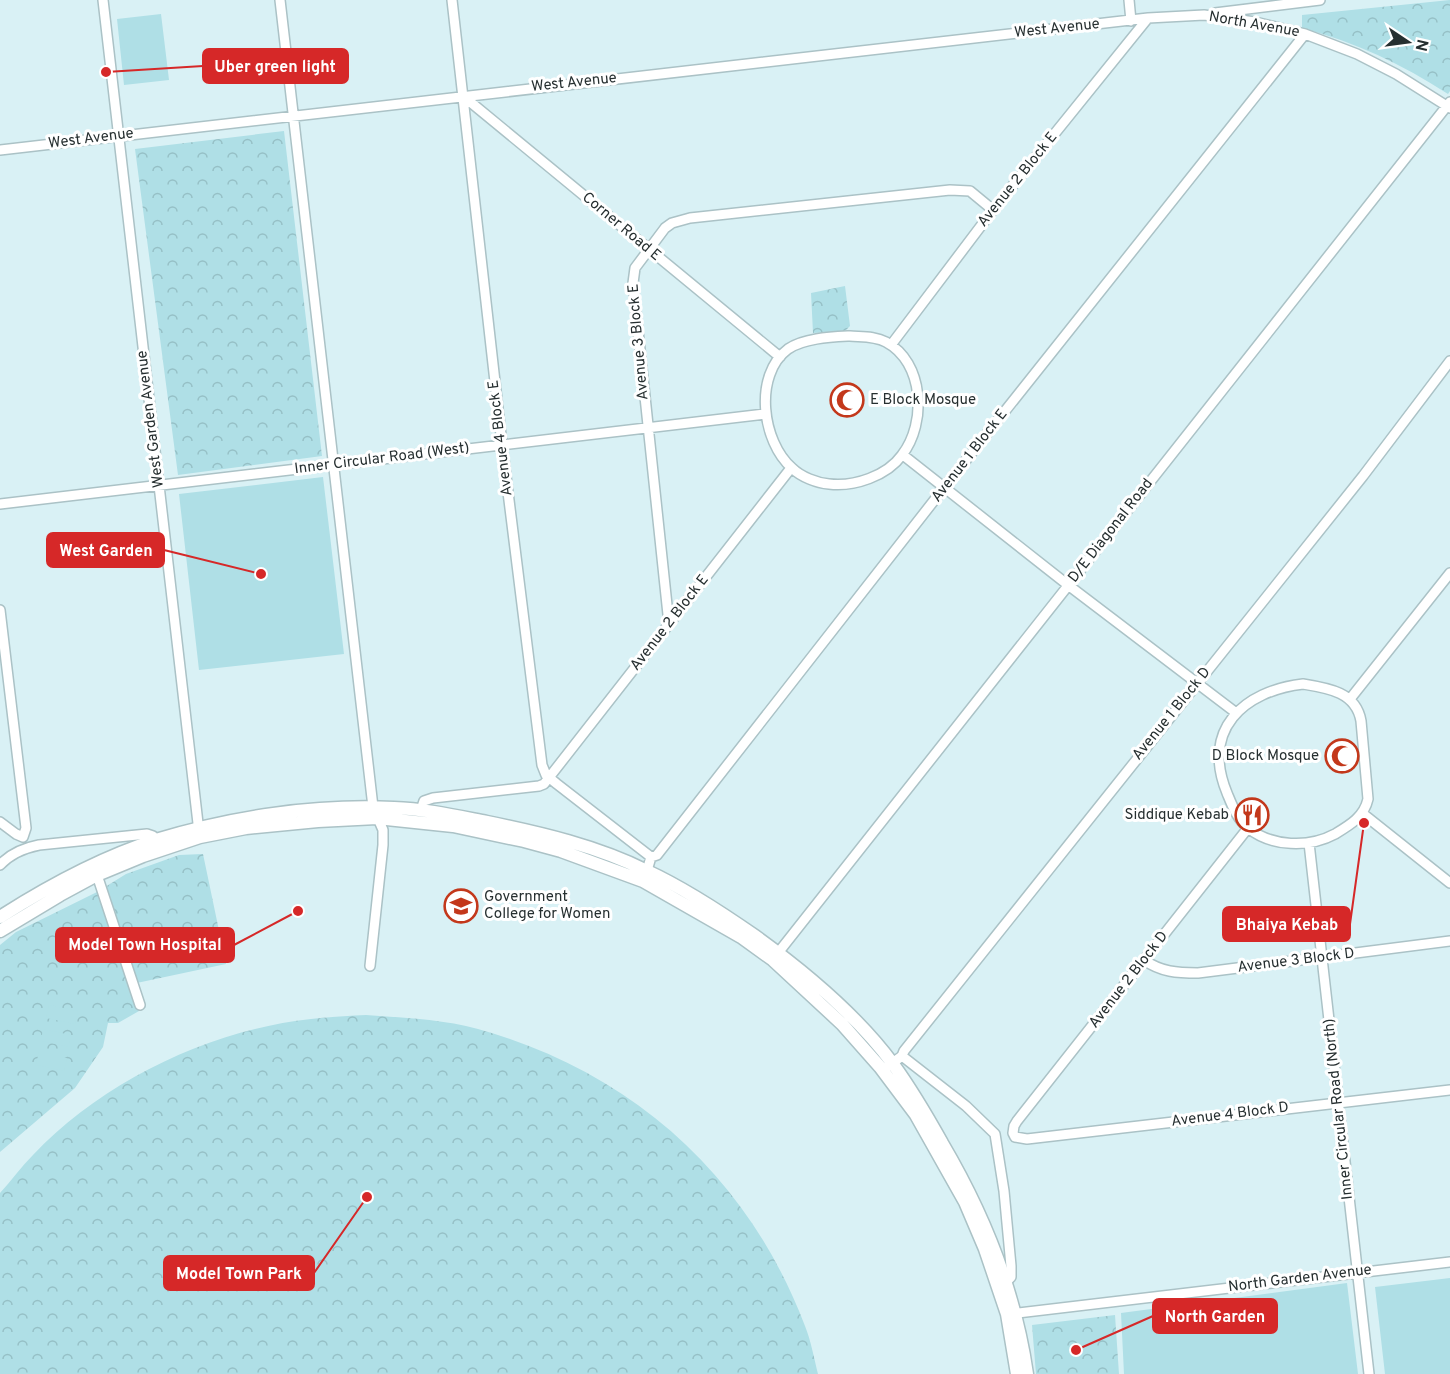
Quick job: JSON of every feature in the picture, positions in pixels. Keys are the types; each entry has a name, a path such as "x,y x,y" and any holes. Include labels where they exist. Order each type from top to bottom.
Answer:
{"main road":[{"path":"0,917 56,884 154,841 200,833 270,815 421,810 548,836 645,876 731,919 850,1015 892,1063 974,1199 993,1243 1006,1282 1017,1374"},
{"path":"375,813 524,841 645,876"},
{"path":"0,931 43,904 97,875 200,833"},
{"path":"892,1063 916,1115 965,1202 1011,1313 1028,1374"}],"street":[{"name":"West Garden Avenue","path":"103,0 200,833"},
{"path":"280,0 375,813 383,830 370,966"},
{"name":"Avenue 4 Block E","path":"452,0 502,444 542,765 549,778"},
{"path":"1129,0 1131,21"},
{"path":"1204,15 1320,0"},
{"name":"North Avenue","path":"1148,18 1204,15 1266,24 1305,33 1357,54 1449,105"},
{"name":"West Avenue","path":"0,150 1148,18"},
{"name":"Avenue 2 Block E","path":"891,345 993,210 1148,18"},
{"name":"Avenue 1 Block E","path":"645,876 651,857 657,855 943,489 1305,33"},
{"name":"Corner Road E","path":"463,96 780,357"},
{"name":"D/E Diagonal Road","path":"775,956 1449,105"},
{"name":"Avenue 3 Block E","path":"669,624 633,283 635,268 664,228 690,218 950,190 970,191 993,210"},
{"path":"874,337 891,345 908,364 915,379 918,400 916,424 903,455 876,476 847,484 828,484 817,481 791,468 777,447 765,414 769,379 780,357 795,346 829,338 874,337"},
{"name":"Avenue 1 Block D","path":"892,1063 1363,476 1450,362"},
{"name":"Inner Circular Road (West)","path":"0,504 765,414"},
{"path":"903,455 943,489 1235,712"},
{"name":"Avenue 2 Block E","path":"549,778 791,468"},
{"path":"1350,699 1450,573"},
{"path":"0,610 26,828 23,837 27,847"},
{"path":"1303,684 1319,686 1350,699 1361,721 1368,799 1362,813 1347,827 1328,837 1309,843 1281,841 1248,828 1232,806 1221,778 1219,765 1221,740 1235,712 1257,697 1286,686 1303,684"},
{"path":"421,810 424,801 433,798 539,786 549,778 651,857"},
{"path":"1362,813 1450,883"},
{"path":"0,822 23,837"},
{"name":"Avenue 2 Block D","path":"1013,1133 1017,1121 1248,828"},
{"path":"0,866 27,847 147,834 153,836 154,841"},
{"name":"Inner Circular Road (North)","path":"1309,843 1369,1374"},
{"path":"97,875 140,1005"},
{"name":"Avenue 3 Block D","path":"1144,960 1161,970 1184,973 1450,941"},
{"path":"892,1063 987,1124 997,1138 1005,1191 1011,1266 1011,1277 1006,1282"},
{"name":"Avenue 4 Block D","path":"1013,1133 1015,1137 1027,1139 1450,1090"},
{"path":"997,1138 1013,1133"},
{"name":"North Garden Avenue","path":"1011,1313 1450,1262"}],"green space":[{"path":"1450,0 1450,91 1448,94 1378,55 1302,28 1302,15"},
{"path":"161,14 169,80 124,85 117,19"},
{"path":"284,131 322,456 178,475 135,149"},
{"path":"845,286 850,326 845,331 813,333 811,293"},
{"path":"323,477 344,654 199,670 179,494"},
{"path":"203,854 226,964 132,984 146,1007 118,1023 108,1023 103,1047 75,1088 0,1152 0,945 16,932 97,892 126,874 179,855"},
{"path":"49,1005 78,1011 75,1024 46,1018"},
{"path":"366,1015 437,1021 478,1029 534,1048 586,1072 634,1102 678,1137 717,1177 752,1222 781,1272 805,1326 818,1374 0,1374 0,1193 33,1155 61,1128 125,1082 197,1047 235,1034 273,1025 311,1019"},
{"path":"43,1029 71,1035 69,1047 41,1041"},
{"path":"39,1051 67,1058 64,1071 36,1065"},
{"path":"1450,1278 1450,1374 1385,1374 1375,1287"},
{"path":"1347,1283 1358,1374 1124,1374 1121,1313"},
{"path":"1115,1315 1119,1374 1036,1374 1032,1325"}],"place":[{"name":"Uber green light","path":"106,72"},
{"name":"E Block Mosque","path":"847,400"},
{"name":"West Garden","path":"261,574"},
{"name":"D Block Mosque","path":"1342,756"},
{"name":"Siddique Kebab","path":"1252,815"},
{"name":"Bhaiya Kebab","path":"1364,823"},
{"name":"Government College for Women","path":"461,906"},
{"name":"Model Town Hospital","path":"298,911"},
{"name":"Model Town Park","path":"367,1197"},
{"name":"North Garden","path":"1076,1350"}]}
